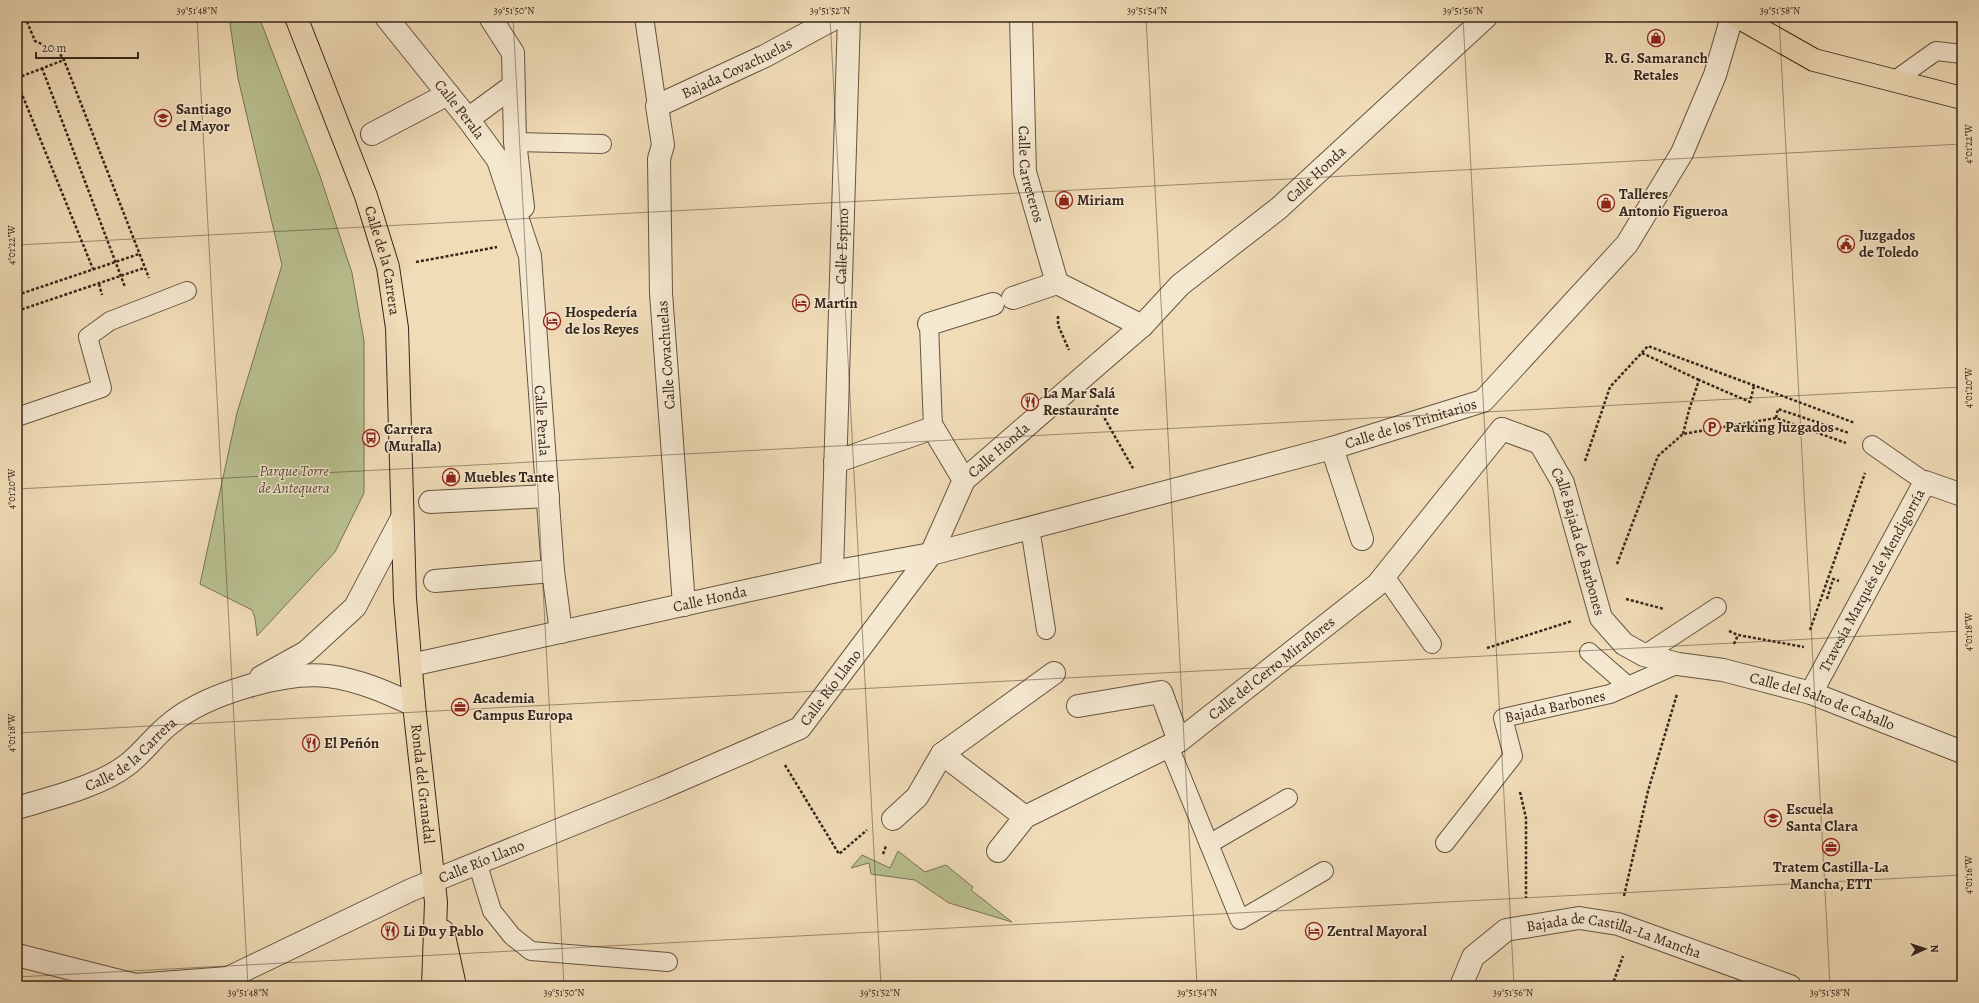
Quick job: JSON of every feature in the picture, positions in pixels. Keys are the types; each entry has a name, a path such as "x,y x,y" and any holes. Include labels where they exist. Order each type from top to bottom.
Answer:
{"main road":[{"name":"Calle de la Carrera","path":"296,17 363,189 388,267 397,328 405,600 411,666"},
{"path":"1738,17 1814,60 1962,98"},
{"name":"Ronda del Granadal","path":"411,666 414,705 436,892 455,986"},
{"name":"Ronda del Granadal","path":"433,986 436,892"}],"street":[{"name":"Calle Perala","path":"386,17 468,119 498,160 528,249"},
{"name":"Calle Perala","path":"490,17 513,53 515,142 528,249 553,571 561,632"},
{"name":"Bajada Covachuelas","path":"657,106 765,56 837,17"},
{"name":"Calle Espino","path":"832,572 849,17"},
{"name":"Calle Carreteros","path":"1021,17 1025,172 1057,283"},
{"name":"Calle Honda","path":"411,666 832,572 931,554 964,480 1142,326 1180,285 1280,208 1486,17"},
{"name":"Calle de los Trinitarios","path":"931,554 1332,448 1483,401 1627,244 1682,153 1714,75 1732,17"},
{"path":"468,119 513,86"},
{"path":"372,134 448,94"},
{"name":"Calle Covachuelas","path":"657,106 663,145 659,159 661,293 684,605"},
{"path":"929,324 1057,283 1142,326"},
{"path":"1483,401 1502,429"},
{"path":"835,462 933,428"},
{"name":"Calle Honda","path":"933,428 964,480"},
{"name":"Calle del Cerro Miraflores","path":"998,851 1025,817 1172,744 1377,585 1384,574 1502,429"},
{"name":"Calle Bajada de Barbones","path":"1502,429 1540,443 1563,483 1601,618 1624,644 1644,655 1682,664"},
{"path":"1332,448 1362,539"},
{"name":"Travesía Marqués de Mendigorría","path":"1811,694 1925,482 1962,495"},
{"path":"430,502 548,496"},
{"name":"Calle de la Carrera","path":"240,689 306,652 355,607 402,518"},
{"name":"Calle Río Llano","path":"17,955 135,985 228,978 411,890 436,892 477,862 662,788 800,728 931,554"},
{"path":"435,581 553,571"},
{"name":"Calle del Salto de Caballo","path":"1682,664 1723,670 1811,694 1962,752"},
{"path":"893,819 917,797 942,754 1054,674"},
{"name":"Calle de la Carrera","path":"17,808 91,783 127,766 171,723 189,710 217,696 240,689 288,678 303,676 328,676 377,687 414,705"},
{"path":"1078,706 1161,692 1172,744"},
{"path":"942,754 1025,817"},
{"name":"Bajada de Castilla-La Mancha","path":"1461,986 1473,957 1506,930 1579,918 1618,924 1790,986"}],"lane":[{"path":"644,17 657,106"},
{"path":"1894,81 1936,51 1962,54"},
{"path":"515,142 602,144"},
{"path":"17,417 102,388 88,337 110,321 187,291"},
{"path":"929,324 933,428"},
{"path":"1872,445 1925,482"},
{"path":"1030,528 1046,630"},
{"path":"1384,574 1432,644"},
{"path":"1644,655 1717,607"},
{"path":"1589,652 1628,686"},
{"name":"Bajada Barbones","path":"1513,756 1503,718 1610,694 1682,664"},
{"path":"1172,744 1173,756 1240,920 1324,871"},
{"path":"1445,843 1513,756"},
{"path":"1209,844 1288,798"},
{"path":"477,862 492,911 512,936 531,951 668,962"}],"path":[{"path":"25,17 35,41 58,51 64,60 150,281"},
{"path":"17,78 64,60"},
{"path":"42,68 120,276 126,290 132,288"},
{"path":"17,82 93,270"},
{"path":"416,262 528,249"},
{"path":"17,295 139,254"},
{"path":"17,311 144,268"},
{"path":"1584,465 1610,387 1648,346 1860,425"},
{"path":"1642,353 1750,402 1754,386"},
{"path":"1082,379 1149,496"},
{"path":"1683,434 1699,380"},
{"path":"1776,418 1778,410 1851,433"},
{"path":"1616,568 1658,456 1683,434 1776,418 1847,444"},
{"path":"1807,637 1866,469"},
{"path":"1824,606 1833,579 1844,582"},
{"path":"1486,648 1573,621"},
{"path":"1618,924 1648,791 1682,664"},
{"path":"770,741 839,854 881,817 893,819"},
{"path":"1513,756 1526,818 1526,926"}],"green space":[{"name":"Parque Torre de Antequera","path":"229,17 259,17 320,176 352,273 364,341 364,493 335,552 257,636 255,618 252,610 200,584 237,413 282,265 238,78"},
{"path":"898,851 925,872 946,865 973,887 971,890 1012,922 949,903 915,880 871,874 869,863 851,868 862,855 890,868"}],"place":[{"name":"R. G. Samaranch Retales","path":"1656,38"},
{"name":"Santiago el Mayor","path":"163,118"},
{"name":"Miriam","path":"1064,200"},
{"name":"Talleres Antonio Figueroa","path":"1606,203"},
{"name":"Juzgados de Toledo","path":"1846,244"},
{"name":"Martín","path":"801,303"},
{"name":"Hospedería de los Reyes","path":"552,321"},
{"name":"La Mar Salá Restaurante","path":"1030,402"},
{"name":"Parking Juzgados","path":"1712,427"},
{"name":"Carrera (Muralla)","path":"371,438"},
{"name":"Muebles Tante","path":"451,477"},
{"name":"Academia Campus Europa","path":"460,707"},
{"name":"El Peñón","path":"311,743"},
{"name":"Escuela Santa Clara","path":"1773,818"},
{"name":"Tratem Castilla-La Mancha, ETT","path":"1831,847"},
{"name":"Li Du y Pablo","path":"390,931"},
{"name":"Zentral Mayoral","path":"1314,931"}]}
